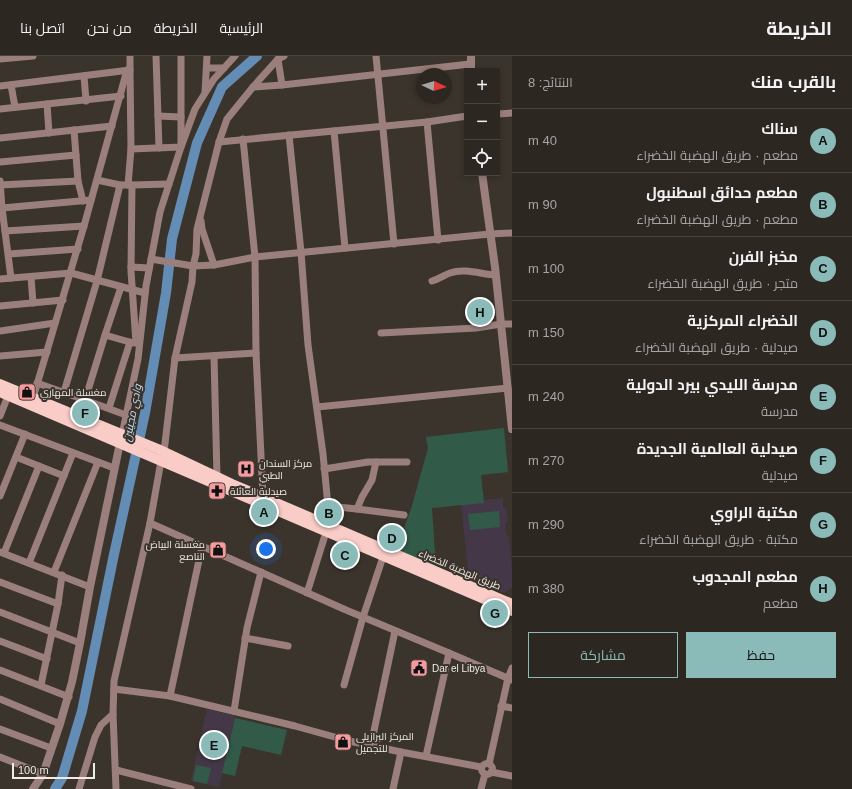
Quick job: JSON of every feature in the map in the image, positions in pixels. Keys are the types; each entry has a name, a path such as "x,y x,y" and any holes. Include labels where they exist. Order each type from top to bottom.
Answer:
{"main road":[{"path":"0,384 122,440"},
{"path":"4,394 37,409 160,455"},
{"name":"طريق الهضبة الخضراء","path":"160,455 217,477 230,487 262,497 383,557 512,612"},
{"name":"طريق الهضبة الخضراء","path":"160,455 327,529 512,604"},
{"path":"499,599 512,596"}],"street":[{"path":"0,59 33,56"},
{"path":"33,789 42,774 68,697 114,468 122,440 135,375 131,267 130,185 132,149 129,70 130,56"},
{"path":"156,56 159,148"},
{"path":"181,56 181,147"},
{"path":"205,92 207,56"},
{"path":"109,408 135,343 160,212 181,147 195,109 214,79 234,56"},
{"path":"376,56 394,244"},
{"path":"281,58 282,85"},
{"path":"116,789 113,714 114,681 150,523 175,358 192,282 193,266 196,254 197,229 219,142 227,119 253,87 281,58"},
{"path":"253,87 470,64"},
{"path":"206,68 224,68"},
{"path":"0,86 129,70"},
{"path":"32,398 71,273 96,180 129,70"},
{"path":"84,76 86,101"},
{"path":"11,84 15,108"},
{"path":"0,109 86,101 121,96"},
{"path":"47,104 49,133"},
{"path":"500,114 512,113"},
{"path":"158,116 181,117"},
{"path":"219,142 427,122 464,116"},
{"path":"427,122 438,240"},
{"path":"0,138 112,126"},
{"path":"74,130 78,181 83,201"},
{"path":"334,131 345,248"},
{"path":"289,135 301,252 308,345 317,407 328,506 327,529 308,593"},
{"path":"243,139 255,256 256,353 262,497"},
{"path":"132,149 181,147"},
{"path":"0,162 76,155"},
{"path":"482,176 501,324 512,429"},
{"path":"96,180 120,185 169,184"},
{"path":"0,181 11,278"},
{"path":"0,186 78,181"},
{"path":"64,392 97,281 120,185"},
{"path":"2,208 91,200"},
{"path":"200,217 202,229 214,265"},
{"path":"5,231 84,226"},
{"path":"151,259 193,266 214,265 255,256 512,233"},
{"path":"9,254 78,249"},
{"path":"131,267 149,268"},
{"path":"432,281 450,273 464,270 495,275"},
{"path":"0,279 71,273 121,288 145,293"},
{"path":"31,277 33,303"},
{"path":"85,400 121,288"},
{"path":"0,306 63,300"},
{"path":"0,331 55,323"},
{"path":"381,333 476,328 501,324 512,324"},
{"path":"105,335 135,343"},
{"path":"0,356 47,352"},
{"path":"175,358 256,353"},
{"path":"214,356 217,477"},
{"path":"37,383 109,408 126,416"},
{"path":"317,407 508,388"},
{"path":"0,416 4,394"},
{"path":"0,425 114,468"},
{"path":"0,496 24,434"},
{"path":"29,563 73,453"},
{"path":"16,457 64,476"},
{"path":"54,572 98,462"},
{"path":"357,509 372,480 376,462"},
{"path":"324,469 358,463 407,462"},
{"path":"39,466 2,552 90,587"},
{"path":"328,506 404,515"},
{"path":"150,523 394,631 510,679"},
{"path":"170,696 202,546"},
{"path":"344,686 363,617 383,557"},
{"path":"234,711 245,638 261,572"},
{"path":"41,685 58,604 62,575"},
{"path":"0,582 58,604"},
{"path":"0,612 80,643"},
{"path":"371,745 394,631"},
{"path":"245,638 288,646"},
{"path":"0,641 47,659"},
{"path":"426,756 449,653"},
{"path":"481,789 488,773 492,768 489,764 501,706 512,668"},
{"path":"0,670 68,697"},
{"path":"114,689 170,696 401,752 482,768 482,771 488,773 512,776"},
{"path":"0,699 60,724"},
{"path":"501,706 512,708"},
{"path":"79,789 95,737 101,725 113,714"},
{"path":"0,729 51,748"},
{"path":"393,789 401,752"},
{"path":"0,757 42,774"},
{"path":"482,768 485,764 489,764"},
{"path":"116,770 190,789"}],"shaded area":[{"path":"503,498 503,508 506,508 508,521 505,524 506,534 509,537 512,568 512,588 504,593 469,580 461,503"},
{"path":"207,709 235,716 219,787 191,781"}],"green space":[{"path":"504,428 508,472 481,475 484,503 432,508 436,567 396,549 411,509 428,448 426,437"},
{"path":"499,511 500,527 470,530 468,514"},
{"path":"235,718 287,730 281,755 242,746 235,776 222,773"},
{"path":"196,765 211,768 207,784 193,781"}],"waterway":[{"name":"وادي مجينين","path":"55,789 62,778 82,711 145,413 166,293 172,239 197,143 222,87 257,56"}],"place":[{"name":"مطعم المجدوب","path":"480,312"},
{"name":"مغسلة المهاري","path":"27,392"},
{"name":"صيدلية العالمية الجديدة","path":"85,413"},
{"name":"مركز السندان الطبي","path":"246,469"},
{"name":"صيدلية العائلة","path":"217,491"},
{"name":"سناك","path":"264,512"},
{"name":"مطعم حدائق اسطنبول","path":"329,513"},
{"name":"الخضراء المركزية","path":"392,538"},
{"name":"مغسلة البياض الناصع","path":"218,550"},
{"name":"مخبز الفرن","path":"345,555"},
{"name":"مكتبة الراوي","path":"495,613"},
{"name":"Dar el Libya","path":"419,668"},
{"name":"المركز البرازيلى للتجميل","path":"343,742"},
{"name":"مدرسة الليدي بيرد الدولية","path":"214,745"}]}
